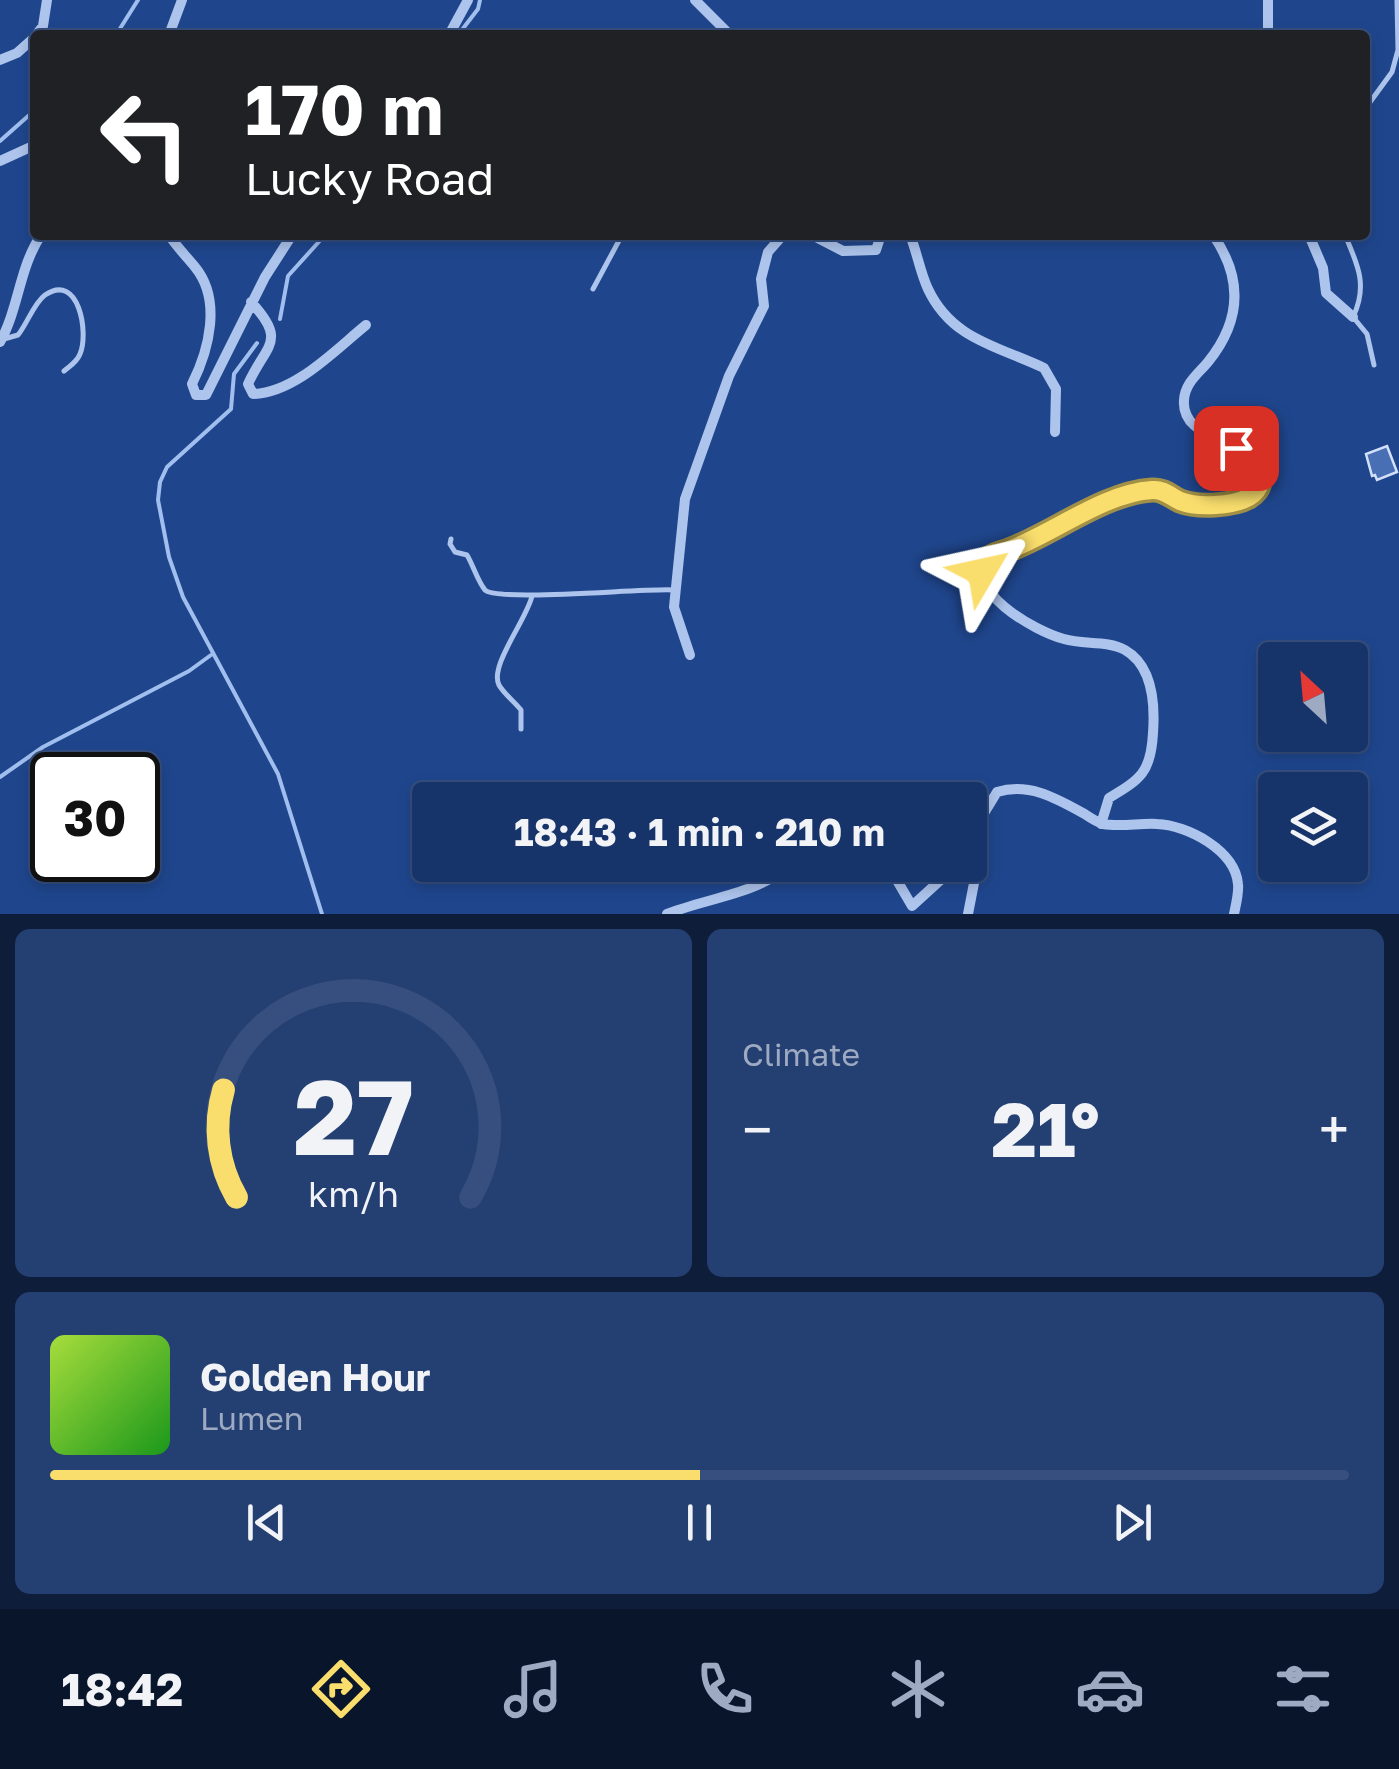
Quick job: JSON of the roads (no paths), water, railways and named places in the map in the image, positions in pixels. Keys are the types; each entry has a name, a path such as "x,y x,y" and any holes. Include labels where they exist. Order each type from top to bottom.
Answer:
{"street":[{"path":"40,30 48,0"},
{"path":"171,30 182,0"},
{"path":"452,30 468,0"},
{"path":"695,0 725,30"},
{"path":"1268,0 1268,30"},
{"path":"0,60 17,53 30,41"},
{"path":"0,160 30,147"},
{"path":"1,340 38,240"},
{"path":"173,240 196,268 208,293 210,315 205,357 192,384 196,395 206,395 252,302 289,240"},
{"path":"690,654 674,607 685,499 729,376 764,306 761,280 768,252 779,240"},
{"path":"822,240 843,251 876,250 879,240"},
{"path":"912,240 928,289 946,317 975,341 1044,368 1056,389 1055,432"},
{"path":"1101,824 1109,798 1136,782 1152,757 1154,720 1144,670 1126,650 1065,640 1040,630 990,594 982,572 984,562 992,555 1132,494 1156,489 1180,501 1207,504 1234,502 1255,492 1260,475 1257,466 1236,448 1194,426 1184,413 1184,396 1190,380 1228,332 1235,305 1234,271 1215,240"},
{"path":"1311,240 1324,268 1326,293 1354,318"},
{"path":"252,302 270,322 272,333 264,358 248,384 253,394 263,394 301,376 366,325"},
{"path":"987,805 997,792 1013,786 1062,802 1101,824 1158,824 1190,831 1226,858 1236,876 1234,914"},
{"path":"668,914 768,882"},
{"path":"898,882 912,906 938,882"},
{"path":"968,914 974,882"}],"lane":[{"path":"1370,102 1392,72 1398,50 1397,0"},
{"path":"593,289 619,240"},
{"path":"1347,240 1360,266 1362,283 1361,302 1354,318 1367,334 1374,366"},
{"path":"1,340 18,335 42,297 64,291 77,300 84,335 78,360 64,371"},
{"path":"450,539 455,552 467,555 485,590 502,594 676,590"},
{"path":"521,729 521,710 500,687 498,669 528,612 532,596"}],"waterway":[{"path":"119,30 138,0"},
{"path":"462,30 480,0"},
{"path":"0,141 30,114"},
{"path":"280,319 288,276 320,240"},
{"path":"257,343 234,374 231,409 167,467 158,500 169,557 183,597 278,774 322,914"},
{"path":"0,777 43,747 189,671 211,655"}]}
